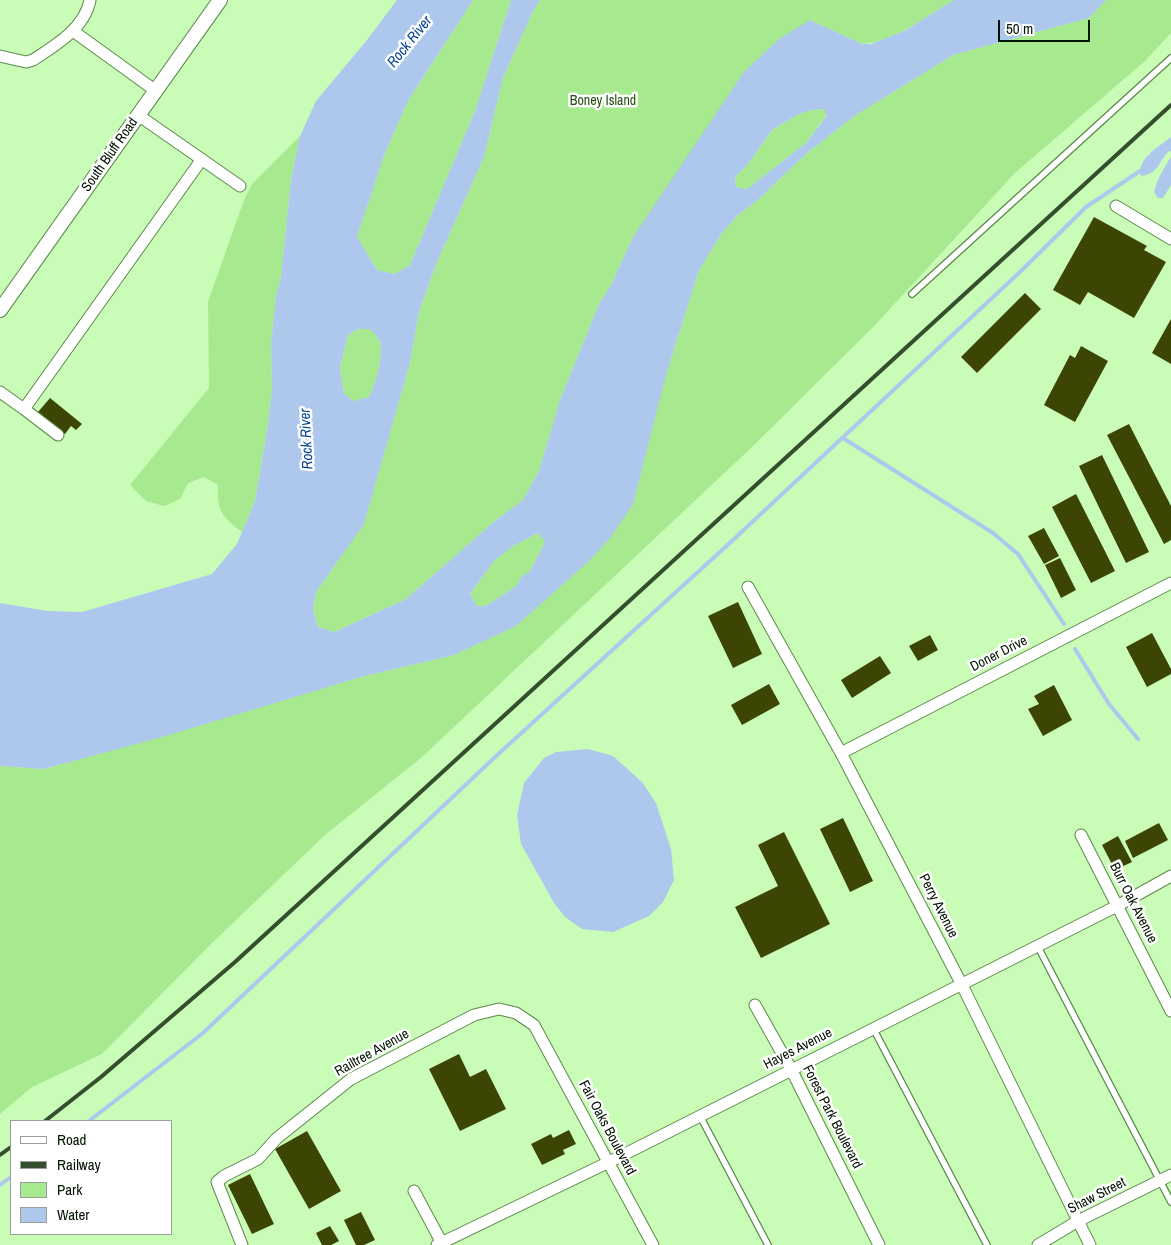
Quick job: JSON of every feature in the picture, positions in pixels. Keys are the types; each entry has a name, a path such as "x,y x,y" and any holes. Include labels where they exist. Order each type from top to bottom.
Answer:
{"street":[{"path":"0,56 26,62 33,60 73,31 84,18 90,0"},
{"name":"South Bluff Road","path":"2,303 220,0"},
{"path":"73,31 156,90"},
{"path":"138,115 240,186"},
{"path":"24,410 202,159"},
{"path":"1116,206 1171,239"},
{"path":"0,392 58,435"},
{"name":"Doner Drive","path":"841,752 1171,583"},
{"name":"Perry Avenue","path":"748,587 841,752 960,984 1090,1245"},
{"name":"Burr Oak Avenue","path":"1081,834 1171,1011"},
{"name":"Hayes Avenue","path":"440,1244 700,1116 1117,906 1171,876"},
{"name":"Forest Park Boulevard","path":"755,1005 790,1069 879,1245"},
{"name":"Railtree Avenue","path":"242,1245 217,1182 224,1176 258,1159 277,1138 351,1079 474,1015 499,1009 516,1013 534,1025"},
{"name":"Fair Oaks Boulevard","path":"534,1025 653,1245"},
{"name":"Shaw Street","path":"1038,1245 1078,1221 1171,1175"},
{"path":"414,1190 440,1244"}],"lane":[{"path":"912,294 1171,58"},
{"path":"1037,946 1171,1202"},
{"path":"873,1028 987,1245"},
{"path":"700,1116 768,1245"}],"green space":[{"path":"473,0 511,0 475,111 410,265 395,274 377,270 357,237 385,153 408,101"},
{"name":"Boney Island","path":"540,0 954,0 886,39 862,44 810,20 633,237 610,287 599,304 560,400 539,471 523,500 496,520 406,599 334,632 318,627 313,609 316,592 364,523 410,363 419,312 435,267 484,157 503,78 533,11"},
{"path":"1106,0 1171,0 1171,33 1145,61 1015,173 875,325 751,448 422,757 325,835 211,944 102,1054 32,1087 0,1114 0,766 45,769 361,677 454,655 515,626 666,375 699,270 722,233 738,215 760,198 807,153 853,117 953,55 1089,18"},
{"path":"824,109 827,114 806,143 747,189 736,187 735,177 748,164 772,130 799,114"},
{"path":"300,136 291,179 281,277 276,296 271,343 272,390 268,424 255,501 242,532 222,513 218,485 204,477 188,483 180,499 164,506 146,501 130,485 209,388 208,302 244,200 252,184"},
{"path":"358,329 370,329 378,338 381,355 369,398 353,401 344,393 340,368 348,335"},
{"path":"538,533 545,542 530,571 521,577 516,586 486,606 477,607 470,594 494,561 513,546"}],"water":[{"name":"Rock River","path":"397,0 473,0 408,101 385,153 357,237 377,270 395,274 410,265 475,111 511,0 540,0 533,11 503,78 484,157 435,267 419,312 410,363 364,524 316,592 313,609 318,627 334,632 406,599 496,520 523,500 539,471 560,400 599,304 610,287 633,237 744,72 779,39 810,20 862,44 871,44 904,31 954,0 1106,0 1089,18 953,55 853,117 807,153 760,198 738,215 722,233 699,270 666,375 633,504 610,538 589,561 516,626 454,655 361,677 162,737 44,769 0,766 0,603 48,611 82,612 212,574 237,544 255,501 268,424 272,390 271,343 276,296 281,277 291,179 300,136 316,101 367,40","holes":["824,109 827,115 806,143 747,189 736,187 735,177 748,164 772,130 799,114","358,329 370,329 378,338 381,348 378,370 369,397 353,401 344,393 340,368 348,335","538,533 545,542 530,571 521,577 516,586 486,606 477,606 470,594 494,561 513,546"]},
{"path":"1171,137 1171,151 1168,152 1151,173 1141,176 1140,170 1145,159"},
{"path":"1171,157 1171,185 1163,198 1158,198 1154,192 1161,174"},
{"path":"588,749 613,756 642,782 656,803 671,849 674,880 663,902 649,916 613,932 582,929 565,917 554,903 521,844 517,815 524,783 544,758 556,752"}],"building":[{"path":"1094,217 1147,246 1144,250 1166,262 1134,318 1088,292 1080,305 1053,290"},
{"path":"1025,293 1041,309 977,373 961,357"},
{"path":"1171,319 1171,364 1152,353"},
{"path":"1081,346 1108,361 1075,422 1044,405 1070,355 1075,358"},
{"path":"50,398 82,424 76,430 71,426 65,434 38,412"},
{"path":"1129,424 1171,506 1171,540 1164,544 1107,435"},
{"path":"1102,455 1149,552 1126,563 1079,466"},
{"path":"1076,494 1115,571 1091,583 1052,507"},
{"path":"1044,528 1059,556 1044,564 1028,536"},
{"path":"1060,558 1076,590 1061,598 1045,565"},
{"path":"738,602 762,654 733,668 708,616"},
{"path":"1152,633 1171,669 1171,674 1147,687 1126,647"},
{"path":"930,635 938,650 918,661 909,646"},
{"path":"880,656 891,673 852,698 841,680"},
{"path":"769,684 780,704 742,725 731,705"},
{"path":"1054,685 1072,720 1043,736 1028,709 1039,704 1034,696"},
{"path":"843,818 873,881 850,892 820,829"},
{"path":"1159,823 1168,840 1133,858 1125,841"},
{"path":"784,832 830,924 761,958 735,907 778,886 758,845"},
{"path":"1118,836 1132,862 1115,870 1102,845"},
{"path":"459,1054 470,1077 486,1069 506,1109 460,1131 429,1069"},
{"path":"569,1130 576,1144 563,1150 565,1154 542,1165 531,1144 551,1134 553,1138"},
{"path":"307,1131 341,1191 309,1209 275,1149"},
{"path":"250,1174 274,1224 252,1234 228,1185"},
{"path":"361,1212 375,1240 364,1245 356,1245 344,1220"},
{"path":"330,1226 339,1241 331,1245 322,1245 316,1233"}],"waterway":[{"path":"90,1120 203,1033 494,758 733,540 1022,270 1086,207 1140,171"},
{"path":"843,438 993,533 1018,554 1064,624"},
{"path":"1075,649 1109,704 1138,739"},
{"path":"0,1185 10,1178"}],"railway":[{"path":"46,1120 101,1077 235,962 1171,105"},
{"path":"0,1155 10,1148"}]}
